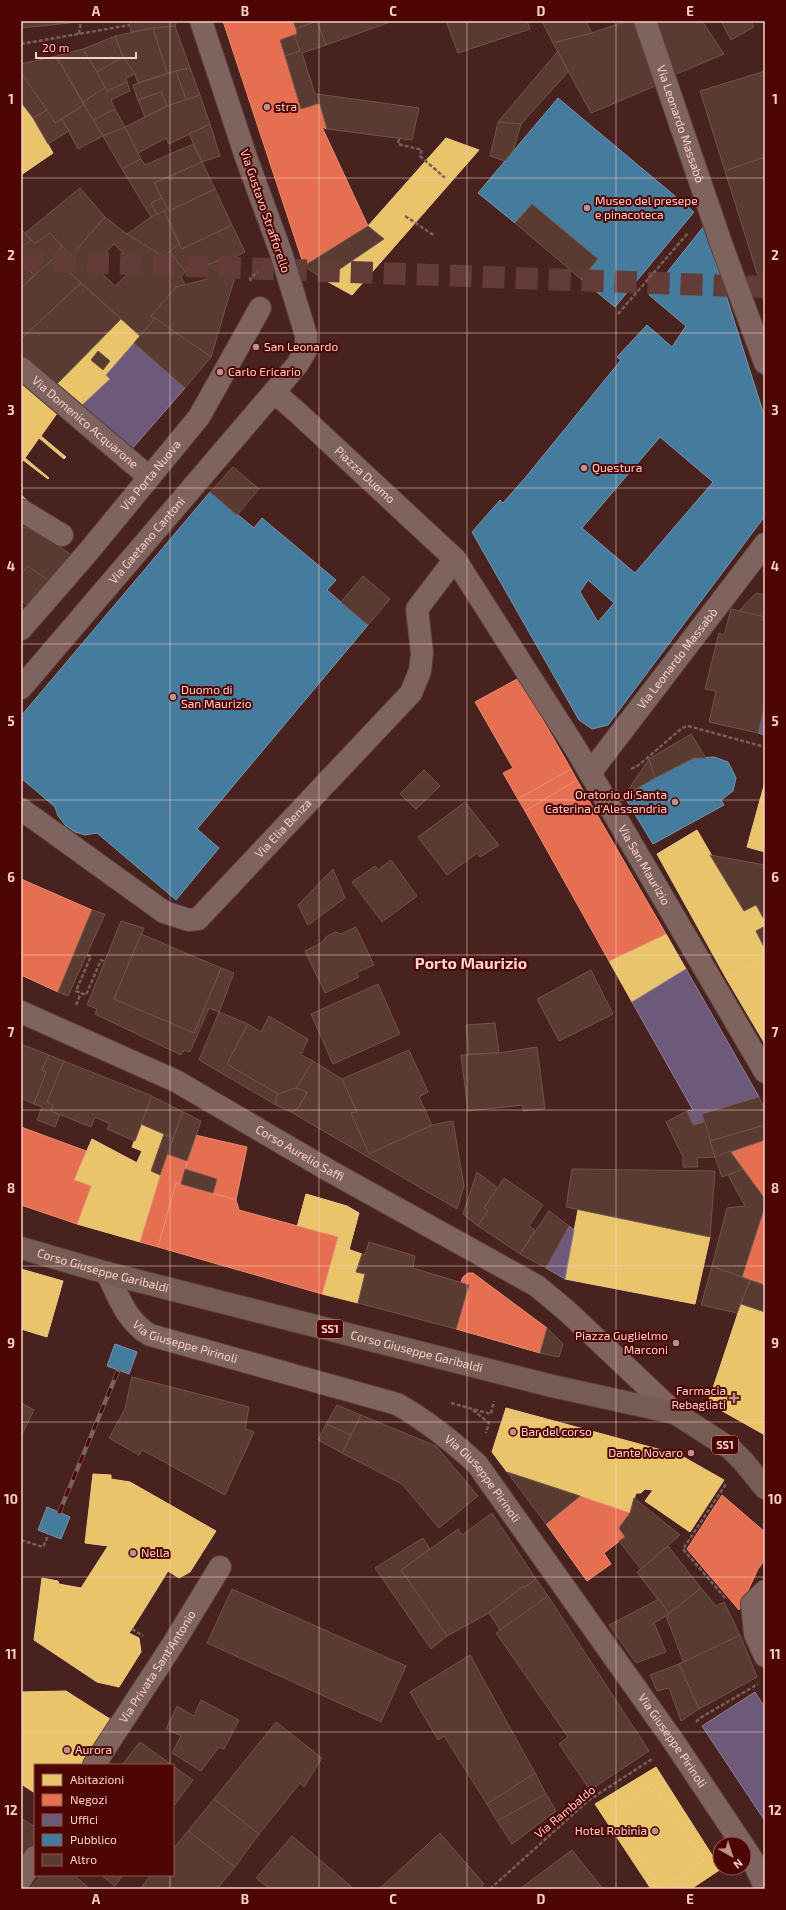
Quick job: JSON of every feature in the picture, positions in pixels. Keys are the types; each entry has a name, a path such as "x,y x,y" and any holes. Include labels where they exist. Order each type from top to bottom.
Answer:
{"main road":[{"name":"Corso Giuseppe Garibaldi","path":"21,1248 107,1273 552,1386 675,1413"},
{"name":"SS1","path":"675,1413 731,1449 765,1488"}],"street":[{"name":"Via Gustavo Strafforello","path":"201,21 246,157 281,253 306,335 306,350 298,365 274,392"},
{"name":"Via Leonardo Massabò","path":"645,21 709,209 765,364"},
{"name":"Via Porta Nuova","path":"21,630 199,417 260,308"},
{"name":"Via Domenico Acquarone","path":"21,368 118,458 149,477"},
{"name":"Piazza Duomo","path":"274,392 298,412 455,559"},
{"name":"Via Gaetano Cantoni","path":"21,688 274,392"},
{"path":"30,512 62,535"},
{"name":"Via Leonardo Massabò","path":"590,774 765,544"},
{"name":"Via San Maurizio","path":"455,559 576,749 765,1072"},
{"name":"Via Elia Benza","path":"21,809 164,912 189,920 198,919 411,693 420,671 422,653 417,609 455,559"},
{"name":"Corso Aurelio Saffi","path":"21,1012 176,1081 328,1170 537,1286 568,1312 675,1413"},
{"name":"Via Giuseppe Pirinoli","path":"107,1273 128,1314 137,1326 150,1335 396,1404 416,1415 456,1445 477,1464 674,1742 737,1836"},
{"name":"Via Privata Sant'Antonio","path":"95,1764 173,1644 220,1567"},
{"path":"765,1591 752,1604 755,1634 765,1656"},
{"path":"21,1879 34,1859"},
{"path":"752,1859 765,1885"}],"path":[{"path":"79,34 81,22"},
{"path":"21,44 130,24"},
{"path":"399,139 398,144 422,150 420,156 445,178"},
{"path":"618,314 709,209"},
{"path":"405,216 435,236"},
{"path":"652,753 682,728 688,726 765,747"},
{"path":"87,955 91,956 76,991 86,995 101,960 105,962"},
{"path":"444,1401 491,1414 494,1403"},
{"path":"471,1409 489,1424"},
{"path":"729,1479 682,1549 755,1634"},
{"path":"21,1540 43,1547 49,1534"},
{"path":"691,1726 700,1718 765,1680"},
{"name":"Via Rambaldo","path":"490,1889 589,1800 657,1756"}],"building: Abitazioni":[{"path":"21,102 33,118 53,153 21,175"},
{"path":"446,138 479,150 352,295 323,279 384,239 368,226"},
{"path":"121,319 140,336 106,375 110,379 80,407 55,386","holes":["98,351 110,361 103,370 91,360"]},
{"path":"21,380 58,412 41,436 66,457 64,459 39,438 25,458 49,478 48,479 23,460 21,463"},
{"path":"21,495 30,503 29,505 21,499"},
{"path":"765,782 765,852 747,847"},
{"path":"697,830 744,911 756,905 765,921 765,926 756,931 765,949 765,958 726,978 657,854"},
{"path":"666,934 686,969 632,1002 609,961"},
{"path":"765,958 765,1044 726,978"},
{"path":"141,1124 164,1134 151,1171 137,1162 142,1151 132,1147"},
{"path":"92,1139 160,1175 140,1242 77,1224 91,1186 74,1180"},
{"path":"306,1194 347,1206 359,1213 349,1250 336,1245 338,1237 297,1227"},
{"path":"578,1210 710,1237 695,1304 565,1279"},
{"path":"336,1245 362,1254 356,1272 365,1274 358,1303 322,1294"},
{"path":"21,1269 63,1281 47,1337 21,1329"},
{"path":"741,1304 765,1312 765,1435 708,1403"},
{"path":"506,1408 680,1455 724,1480 690,1532 645,1501 653,1490 645,1489 641,1493 636,1493 630,1513 507,1472 492,1452"},
{"path":"93,1474 111,1475 111,1479 130,1482 216,1531 190,1572 179,1578 168,1571 129,1633 139,1638 141,1652 119,1687 97,1682 34,1640 42,1578 58,1581 59,1584 81,1588 108,1546 85,1543"},
{"path":"66,1691 110,1719 83,1764 34,1764 34,1792 21,1784 21,1692"},
{"name":"Hotel Robinia","path":"656,1767 712,1855 712,1875 691,1889 651,1889 595,1804"},
{"path":"652,1784 704,1860 662,1889 611,1815"}],"building: Negozi":[{"path":"223,21 293,21 297,34 280,40 301,109 320,103 327,129 322,127 368,226 304,266"},
{"path":"519,678 571,769 518,799 503,773 513,768 475,702"},
{"path":"571,769 577,780 525,811 518,799"},
{"path":"577,780 666,934 609,961 525,811"},
{"path":"21,879 92,910 58,992 21,975"},
{"path":"21,1127 86,1151 74,1180 91,1186 77,1224 21,1205"},
{"path":"195,1135 247,1147 236,1200 213,1193 217,1179 185,1169"},
{"path":"765,1140 765,1199 730,1151"},
{"path":"167,1154 187,1161 181,1184 176,1183 158,1247 140,1242"},
{"path":"176,1183 236,1200 239,1210 338,1237 322,1294 158,1247"},
{"path":"765,1206 765,1285 742,1277"},
{"path":"468,1273 473,1273 547,1328 540,1353 456,1329 469,1285 461,1282 463,1277"},
{"path":"722,1495 765,1532 765,1560 758,1569 739,1610 687,1549"},
{"path":"580,1496 630,1513 619,1528 625,1537 604,1553 611,1564 587,1581 546,1524"}],"building: Uffici":[{"path":"134,343 185,388 131,450 80,407 110,379 106,375"},
{"path":"765,705 765,735 758,733"},
{"path":"686,969 759,1097 702,1114 705,1122 693,1125 687,1111 693,1110 632,1002"},
{"path":"569,1226 574,1230 565,1279 546,1268"},
{"path":"755,1692 765,1708 765,1821 702,1726"}],"building: Pubblico":[{"path":"558,98 694,212 615,307 581,279 598,259 532,204 515,223 478,193"},
{"name":"Questura","path":"704,226 765,418 765,516 608,725 592,729 579,720 472,532 500,500 503,503 525,478 621,360 617,357 647,325 672,347 686,326 649,295","holes":["660,437 713,482 635,573 582,528","588,580 614,603 598,622 580,592"]},
{"name":"Duomo di San Maurizio","path":"210,492 254,528 262,518 336,580 327,590 368,625 197,829 219,848 176,900 97,833 85,835 75,832 66,826 58,816 55,807 21,778 21,716"},
{"name":"Oratorio di Santa Caterina d'Alessandria","path":"714,757 728,762 736,778 733,791 721,800 724,805 653,844 624,796 694,758"},
{"path":"115,1344 137,1352 129,1374 107,1366"},
{"path":"47,1507 70,1517 61,1539 38,1530"}],"building: Altro":[{"path":"21,21 88,21 21,28"},
{"path":"129,21 177,21 175,26 131,32"},
{"path":"293,21 317,21 296,29"},
{"path":"317,21 326,45 302,53 315,94 317,94 320,103 301,109 285,56 300,51 294,35 297,34 296,29"},
{"path":"317,21 390,21 390,22 326,45"},
{"path":"446,21 527,21 530,29 458,53"},
{"path":"542,21 586,21 592,33 553,43"},
{"path":"626,21 640,21 660,84 591,113 553,43 592,33"},
{"path":"647,21 702,21 724,54 674,75"},
{"path":"721,21 751,21 754,27 731,40"},
{"path":"175,26 190,68 167,73 153,28"},
{"path":"153,28 167,73 138,83 135,74 123,57 115,36"},
{"path":"294,35 300,51 285,56 280,40"},
{"path":"115,36 123,57 97,72 83,49"},
{"path":"83,49 106,87 83,102 56,56"},
{"path":"558,51 568,72 521,124 498,122"},
{"path":"56,56 84,105 55,123 21,73 21,64"},
{"path":"123,57 135,74 126,78 127,82 107,91 97,72"},
{"path":"190,68 200,95 186,100 176,71"},
{"path":"176,71 186,100 167,106 161,92 138,100 133,85"},
{"path":"765,71 765,157 725,171 700,91"},
{"path":"21,73 47,110 33,118 21,102"},
{"path":"127,82 130,91 111,100 115,109 93,120 83,102 106,87 107,91"},
{"path":"161,92 167,106 145,117 138,100"},
{"path":"317,94 419,108 412,140 327,129"},
{"path":"200,95 210,124 169,144 166,138 138,153 125,127 167,106"},
{"path":"84,105 103,136 78,149 62,119"},
{"path":"115,109 125,127 103,136 93,120"},
{"path":"47,110 55,123 62,119 69,131 48,144 33,118"},
{"path":"498,122 521,124 513,151 505,161 490,156"},
{"path":"210,124 220,156 202,162 189,134"},
{"path":"125,127 141,159 122,169 103,136"},
{"path":"193,144 202,162 154,183 162,198 151,203 157,215 151,217 122,169 141,159 145,165"},
{"path":"765,157 765,290 762,289 725,171"},
{"path":"202,162 215,189 169,211 154,183"},
{"path":"80,188 105,217 71,256 50,233 35,244 25,233"},
{"path":"215,189 232,225 182,249 164,211 168,209 169,211"},
{"path":"162,198 168,209 157,215 151,203"},
{"path":"532,204 598,259 581,279 515,223"},
{"path":"164,211 179,244 164,257 127,234 151,217"},
{"path":"105,217 127,234 164,257 170,251 185,272 181,277 185,285 176,287 151,316 155,318 140,336 54,258 62,246 71,256","holes":["114,244 136,266 115,286 93,265"]},
{"path":"232,225 245,252 230,260 229,257 185,272 170,251 179,244 182,249"},
{"path":"368,226 384,239 331,275 323,279 304,266"},
{"path":"21,229 31,240 21,248"},
{"path":"50,233 62,246 54,258 34,275 21,262 21,248 31,240 35,244"},
{"path":"229,257 236,273 211,357 151,316 176,287 207,279 202,267"},
{"path":"54,258 81,283 21,339 21,288"},
{"path":"21,262 34,275 21,288"},
{"path":"81,283 121,319 55,386 21,357 21,339"},
{"path":"155,318 211,357 185,388 134,343"},
{"path":"98,351 110,361 103,370 91,360"},
{"path":"233,467 259,489 237,515 210,492"},
{"path":"21,526 40,533 76,558 53,584 28,566 21,574"},
{"path":"28,566 53,584 31,609 21,600 21,574"},
{"path":"363,576 390,599 368,625 341,602"},
{"path":"756,593 765,595 765,617 739,611"},
{"path":"731,609 765,617 765,705 758,733 709,722 716,691 705,689 719,633 724,635"},
{"path":"691,734 706,758 694,758 655,778 649,759"},
{"path":"649,759 655,778 624,796 647,762"},
{"path":"424,770 440,786 416,809 400,794"},
{"path":"465,802 499,845 480,857 477,853 447,875 418,837"},
{"path":"710,855 765,865 765,921 756,905 744,911"},
{"path":"391,860 417,896 382,922 352,882 375,866 378,870"},
{"path":"333,869 345,898 308,925 298,905"},
{"path":"92,910 105,914 68,996 58,992"},
{"path":"121,921 144,928 114,999 194,1033 221,968 234,973 219,1012 209,1008 190,1052 184,1050 181,1055 95,1014 97,1009 87,1005"},
{"path":"765,926 765,949 756,931"},
{"path":"356,927 374,965 356,973 359,977 325,993 305,951 323,942 326,937 335,932 341,934"},
{"path":"141,934 221,968 194,1033 114,999"},
{"path":"591,970 613,1014 559,1041 537,999"},
{"path":"378,984 400,1034 333,1064 311,1014"},
{"path":"219,1012 248,1024 227,1064 278,1094 276,1097 276,1105 199,1060"},
{"path":"269,1016 308,1039 301,1055 313,1061 296,1088 278,1094 227,1064 248,1024 261,1032"},
{"path":"495,1023 499,1053 469,1054 466,1025"},
{"path":"21,1044 49,1055 42,1070 46,1072 34,1104 21,1098"},
{"path":"537,1047 545,1109 523,1111 523,1105 468,1111 461,1055 499,1053"},
{"path":"409,1050 428,1092 419,1097 432,1125 369,1154 351,1113 357,1112 342,1079"},
{"path":"49,1055 64,1061 47,1102 53,1105 51,1111 60,1115 55,1127 37,1120 42,1107 34,1104 46,1072 42,1070"},
{"path":"64,1061 152,1096 135,1141 107,1129 110,1124 95,1117 91,1127 51,1111 53,1105 47,1102"},
{"path":"313,1061 342,1079 357,1112 351,1113 369,1154 432,1125 453,1121 464,1186 457,1209 291,1112 299,1107 307,1092 296,1088"},
{"path":"296,1088 307,1092 299,1107 291,1112 276,1105 276,1097 278,1094"},
{"path":"152,1096 183,1112 173,1138 141,1124"},
{"path":"759,1097 765,1110 765,1125 710,1141 702,1114"},
{"path":"687,1111 693,1125 705,1122 715,1157 697,1158 698,1167 683,1167 683,1157 666,1122"},
{"path":"183,1112 201,1121 187,1161 167,1154"},
{"path":"765,1125 765,1140 715,1157 710,1141"},
{"path":"164,1134 173,1138 160,1175 151,1171"},
{"path":"730,1151 743,1169 722,1177 715,1157"},
{"path":"185,1169 217,1179 213,1193 181,1184"},
{"path":"572,1169 715,1171 710,1237 566,1207"},
{"path":"743,1169 765,1199 765,1206 742,1277 712,1266 727,1208 745,1206 728,1175"},
{"path":"477,1172 498,1188 484,1208 488,1211 478,1226 463,1214"},
{"path":"504,1178 543,1205 529,1226 535,1230 520,1254 478,1226 488,1211 484,1208"},
{"path":"549,1211 569,1226 546,1268 520,1254"},
{"path":"369,1242 415,1256 413,1268 469,1285 456,1329 358,1303 365,1274 356,1272 362,1254 365,1255"},
{"path":"712,1266 750,1280 737,1313 701,1305"},
{"path":"750,1280 765,1285 765,1312 741,1304"},
{"path":"547,1328 563,1344 559,1357 540,1353"},
{"path":"132,1377 249,1407 245,1429 254,1432 225,1495 142,1450 139,1455 109,1438 125,1409"},
{"path":"21,1403 34,1410 21,1436"},
{"path":"337,1405 361,1415 351,1435 326,1424"},
{"path":"361,1415 436,1446 478,1496 439,1528 402,1484 342,1453"},
{"path":"326,1424 351,1435 342,1453 318,1440"},
{"path":"507,1472 580,1496 546,1524"},
{"path":"634,1498 680,1535 641,1569 619,1541 625,1537 619,1528 630,1513"},
{"path":"492,1513 536,1579 524,1588 523,1586 489,1613 447,1636 401,1570 458,1529 462,1535"},
{"path":"423,1538 430,1549 401,1570 447,1636 431,1649 375,1568"},
{"path":"668,1546 701,1588 669,1614 637,1572"},
{"path":"536,1579 548,1596 500,1630 489,1613 523,1586 524,1588"},
{"path":"701,1588 716,1606 724,1602 740,1635 684,1663 666,1616"},
{"path":"232,1589 406,1666 381,1722 207,1643"},
{"path":"548,1596 649,1751 590,1790 559,1744 568,1737 496,1633"},
{"path":"659,1599 669,1614 654,1623 666,1652 636,1663 609,1625"},
{"path":"740,1635 757,1677 699,1709 679,1664"},
{"path":"470,1655 535,1773 487,1804 444,1736 438,1740 410,1692"},
{"path":"679,1664 699,1709 681,1721 669,1688 657,1691 650,1675"},
{"path":"201,1700 239,1720 224,1749 219,1747 201,1771 172,1753 181,1736 166,1729 177,1706 194,1716"},
{"path":"276,1722 322,1758 304,1787 300,1783 259,1834 214,1799"},
{"path":"140,1742 171,1764 123,1764"},
{"path":"174,1767 193,1780 174,1806"},
{"path":"535,1773 546,1794 497,1821 487,1804"},
{"path":"546,1794 556,1811 512,1844 497,1821"},
{"path":"214,1799 259,1834 235,1867 188,1831"},
{"path":"21,1818 34,1826 34,1850 21,1870"},
{"path":"188,1831 235,1867 217,1889 140,1889 150,1876 174,1876 174,1848"},
{"path":"440,1833 484,1884 479,1889 379,1889"},
{"path":"292,1836 354,1889 270,1889 256,1878"},
{"path":"572,1850 603,1889 520,1889 533,1879"},
{"path":"40,1876 75,1876 90,1889 30,1889"},
{"path":"102,1876 122,1876 115,1886"}],"tunnel":[{"path":"21,260 765,287"}],"railway":[{"path":"59,1513 118,1371"}],"place":[{"name":"stra","path":"267,107"},
{"name":"Museo del presepe e pinacoteca","path":"587,208"},
{"name":"San Leonardo","path":"256,347"},
{"name":"Carlo Ericario","path":"220,372"},
{"name":"Questura","path":"584,468"},
{"name":"Duomo di San Maurizio","path":"173,697"},
{"name":"Oratorio di Santa Caterina d'Alessandria","path":"675,802"},
{"name":"Piazza Guglielmo Marconi","path":"676,1343"},
{"name":"Farmacia Rebagliati","path":"734,1398"},
{"name":"Bar del corso","path":"513,1432"},
{"name":"Dante Novaro","path":"691,1453"},
{"name":"Nella","path":"133,1553"},
{"name":"Aurora","path":"67,1750"},
{"name":"Hotel Robinia","path":"655,1831"}],"district":[{"name":"Porto Maurizio","path":"471,963"}]}
